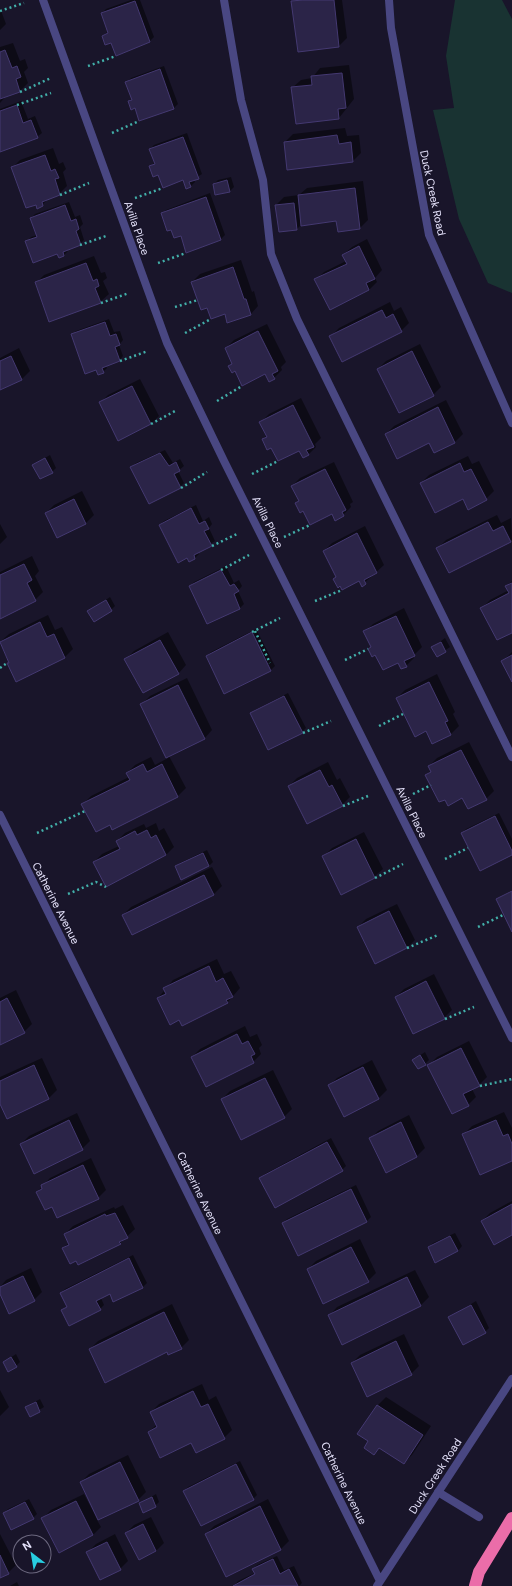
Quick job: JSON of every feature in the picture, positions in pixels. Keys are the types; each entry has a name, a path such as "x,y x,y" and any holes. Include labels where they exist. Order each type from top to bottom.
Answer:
{"highway":[{"path":"475,1586 479,1572 512,1518"}],"street":[{"name":"Avilla Place","path":"43,0 167,343 224,461 512,1038"},
{"path":"224,0 241,100 263,180 271,254 300,326 512,757"},
{"name":"Duck Creek Road","path":"389,0 391,28 429,235 512,423"},
{"name":"Catherine Avenue","path":"0,815 379,1583"},
{"name":"Duck Creek Road","path":"379,1583 512,1379"},
{"path":"438,1492 479,1517"}],"path":[{"path":"0,10 26,2"},
{"path":"20,92 47,80 116,56"},
{"path":"17,105 51,93"},
{"path":"95,142 139,121"},
{"path":"60,195 107,176"},
{"path":"118,204 163,188"},
{"path":"80,245 127,229"},
{"path":"140,269 186,253"},
{"path":"101,303 146,286"},
{"path":"120,361 167,343 211,319"},
{"path":"200,411 242,386"},
{"path":"151,424 195,401"},
{"path":"181,488 224,461"},
{"path":"235,482 278,461"},
{"path":"212,546 257,525"},
{"path":"221,570 310,525"},
{"path":"270,662 254,632 299,609 342,590"},
{"path":"328,668 368,648"},
{"path":"0,668 7,663"},
{"path":"303,733 350,712"},
{"path":"361,735 403,714"},
{"path":"343,806 388,788"},
{"path":"37,833 85,811"},
{"path":"427,868 468,848"},
{"path":"375,878 421,855"},
{"path":"68,894 96,882 106,887"},
{"path":"407,948 503,915"},
{"path":"445,1019 493,1000"},
{"path":"480,1086 512,1079"}],"green space":[{"path":"455,0 502,0 512,19 512,293 488,283 459,219 433,110 454,108 446,56"}],"building":[{"path":"334,0 339,47 298,52 291,1"},
{"path":"135,1 150,42 116,56 111,43 105,45 102,36 108,33 101,13"},
{"path":"5,50 12,68 17,66 21,77 16,79 20,92 0,99 0,52"},
{"path":"160,69 174,109 139,121 135,108 131,110 128,101 132,100 125,82"},
{"path":"342,73 346,108 338,109 339,119 296,124 291,87 312,85 311,76"},
{"path":"17,105 23,123 31,120 38,138 0,152 0,111"},
{"path":"337,135 339,144 351,142 353,162 287,170 284,142"},
{"path":"183,137 199,179 189,182 191,187 186,189 183,180 163,188 158,175 153,177 149,166 155,164 149,149"},
{"path":"45,155 51,171 55,169 59,178 55,179 60,195 42,202 43,206 37,209 36,205 26,208 11,167"},
{"path":"227,180 230,192 215,195 213,184"},
{"path":"355,188 360,229 338,232 336,221 301,226 298,195"},
{"path":"206,197 221,240 186,253 181,236 174,238 171,230 167,231 161,213"},
{"path":"294,203 297,230 279,232 275,205"},
{"path":"65,205 71,221 76,219 79,229 76,231 81,245 63,252 64,256 59,258 57,254 33,263 25,241 37,237 30,218"},
{"path":"359,246 375,279 366,283 369,290 330,310 314,279 347,264 342,255"},
{"path":"86,263 93,281 97,279 99,286 95,288 101,303 49,322 35,282"},
{"path":"233,267 251,315 227,323 225,314 211,319 207,308 201,310 191,282"},
{"path":"382,310 386,318 393,314 402,332 342,362 329,336"},
{"path":"105,322 110,336 116,334 120,345 115,347 120,361 102,368 104,373 98,375 96,370 85,374 71,334"},
{"path":"258,331 278,371 272,374 275,379 269,382 265,374 242,386 235,371 232,373 228,366 232,364 225,348"},
{"path":"412,351 434,396 399,413 377,369"},
{"path":"11,356 22,380 0,390 0,361"},
{"path":"132,386 151,424 118,441 99,402"},
{"path":"293,405 314,447 306,450 309,455 303,458 299,451 278,461 271,448 267,450 262,439 267,437 259,422"},
{"path":"438,407 455,443 434,453 429,443 397,459 385,434"},
{"path":"160,453 169,466 176,462 180,471 174,474 181,488 149,504 130,467"},
{"path":"45,458 53,473 40,479 32,465"},
{"path":"460,463 464,472 471,469 487,500 468,510 463,499 435,513 420,483"},
{"path":"325,469 346,510 342,512 344,516 335,521 332,514 310,525 303,511 300,513 295,503 299,501 291,486"},
{"path":"74,499 86,524 57,538 45,513"},
{"path":"191,508 199,524 205,521 209,529 204,531 212,546 194,555 195,559 189,562 187,558 178,563 159,525"},
{"path":"488,522 493,531 503,526 511,542 449,573 436,548"},
{"path":"357,533 377,573 364,580 366,584 362,587 359,581 342,590 340,586 338,588 333,579 336,577 323,551"},
{"path":"24,564 32,580 27,583 36,601 0,619 0,575"},
{"path":"221,570 230,586 234,584 239,591 234,594 240,609 207,624 189,586"},
{"path":"512,583 512,633 497,640 480,608 509,593 505,586"},
{"path":"106,600 112,611 94,622 87,611"},
{"path":"396,616 415,656 404,661 407,667 401,669 398,663 383,670 375,655 372,657 368,649 371,647 363,631"},
{"path":"40,622 47,637 54,634 65,658 16,682 7,663 9,663 0,642"},
{"path":"252,632 271,671 224,694 206,656"},
{"path":"160,640 179,674 143,693 124,659"},
{"path":"441,642 446,652 437,657 431,647"},
{"path":"512,655 512,682 501,661"},
{"path":"429,682 448,721 445,722 451,735 432,744 426,731 415,737 396,698"},
{"path":"178,685 205,739 166,758 140,704"},
{"path":"284,696 303,733 268,750 250,713"},
{"path":"461,750 487,800 468,809 462,798 448,806 445,800 439,802 425,775 431,772 428,766"},
{"path":"143,764 147,772 162,764 178,797 112,830 110,825 96,832 81,804 130,780 126,773"},
{"path":"320,770 329,787 332,785 343,806 307,824 288,786"},
{"path":"495,816 512,851 512,855 480,871 461,833"},
{"path":"147,830 151,838 156,835 166,855 106,887 93,862 120,849 116,841 135,831 137,835"},
{"path":"356,839 375,878 341,895 322,856"},
{"path":"203,853 209,866 181,880 175,866"},
{"path":"204,875 214,895 132,935 122,915"},
{"path":"512,891 512,932 496,899"},
{"path":"389,911 407,948 375,964 357,927"},
{"path":"209,966 216,982 223,978 233,997 226,1000 228,1003 182,1026 179,1020 170,1025 157,998 166,994 163,988"},
{"path":"426,981 445,1019 413,1034 395,997"},
{"path":"7,998 25,1033 0,1045 0,1002"},
{"path":"237,1034 242,1044 248,1041 255,1054 251,1056 254,1063 206,1087 191,1057"},
{"path":"461,1048 480,1086 463,1094 469,1106 452,1114 427,1065"},
{"path":"420,1055 426,1065 418,1069 412,1060"},
{"path":"34,1065 49,1099 7,1119 0,1104 0,1081"},
{"path":"363,1067 379,1099 344,1117 328,1085"},
{"path":"265,1078 285,1118 241,1140 221,1099"},
{"path":"69,1120 83,1150 34,1174 20,1144"},
{"path":"496,1120 503,1136 508,1134 512,1144 512,1161 480,1175 462,1134"},
{"path":"401,1122 417,1157 386,1173 369,1138"},
{"path":"327,1142 343,1171 275,1208 259,1178"},
{"path":"83,1165 99,1199 57,1218 52,1207 45,1210 36,1192 42,1189 41,1185"},
{"path":"351,1189 367,1222 298,1256 282,1223"},
{"path":"512,1204 512,1235 494,1245 481,1221"},
{"path":"115,1213 128,1238 119,1242 121,1244 78,1265 76,1261 70,1264 62,1248 69,1245 64,1234 105,1214 106,1216"},
{"path":"450,1236 458,1251 435,1263 428,1247"},
{"path":"351,1247 369,1282 323,1304 307,1269"},
{"path":"129,1258 143,1288 113,1302 110,1294 96,1301 101,1310 69,1326 61,1310 67,1307 60,1293"},
{"path":"23,1276 35,1301 9,1314 0,1294 0,1287"},
{"path":"407,1277 421,1306 342,1345 328,1315"},
{"path":"471,1305 486,1333 463,1345 448,1317"},
{"path":"164,1312 182,1349 168,1355 167,1352 105,1383 89,1349"},
{"path":"396,1341 412,1375 367,1397 351,1363"},
{"path":"11,1357 17,1367 8,1372 3,1362"},
{"path":"193,1391 201,1407 208,1404 225,1439 196,1453 191,1443 160,1458 148,1432 157,1427 150,1412"},
{"path":"36,1402 40,1412 30,1417 25,1407"},
{"path":"377,1405 423,1435 404,1464 379,1448 374,1455 364,1448 368,1441 357,1434"},
{"path":"120,1462 139,1501 98,1520 80,1482"},
{"path":"236,1464 254,1500 201,1526 183,1491"},
{"path":"152,1497 156,1507 143,1513 139,1503"},
{"path":"76,1501 93,1535 59,1553 52,1539 52,1534 49,1534 41,1518"},
{"path":"25,1502 34,1519 11,1530 3,1513"},
{"path":"260,1506 281,1550 226,1577 205,1534"},
{"path":"143,1524 156,1551 139,1560 125,1533"},
{"path":"107,1542 121,1570 100,1580 86,1552"},
{"path":"0,1555 9,1574 0,1578"},
{"path":"273,1559 280,1574 289,1569 298,1586 233,1586 255,1574 252,1569"}]}
